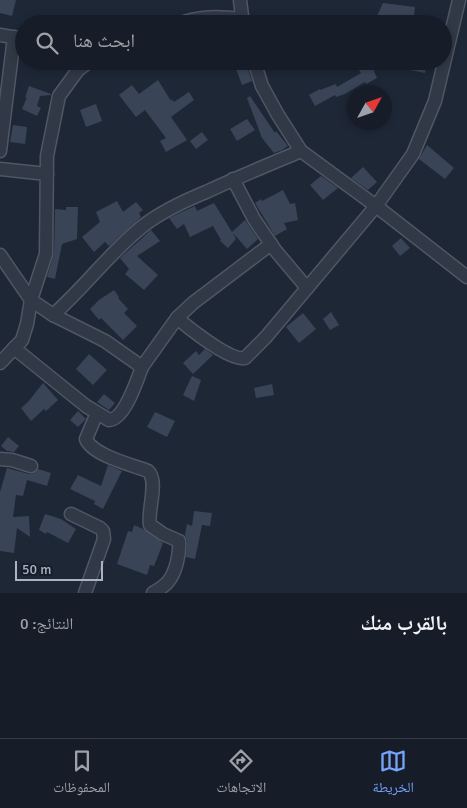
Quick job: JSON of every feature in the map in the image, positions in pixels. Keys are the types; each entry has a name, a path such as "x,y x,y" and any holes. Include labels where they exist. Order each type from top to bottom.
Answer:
{"street":[{"path":"240,0 241,15"},
{"path":"452,32 460,0"},
{"path":"0,35 15,37"},
{"path":"0,151 15,62"},
{"path":"0,363 22,340 31,300 46,254 47,156 59,96 78,70"},
{"path":"257,70 266,93 301,151 376,206 467,277"},
{"path":"177,318 193,332 212,344 242,359 249,355 376,206 413,154 435,101 443,70"},
{"path":"53,315 72,298 119,247 159,215 183,202 301,151"},
{"path":"0,169 47,174"},
{"path":"233,180 254,219 271,244 307,288"},
{"path":"14,348 97,413 112,420 119,416 128,402 142,367 177,318 193,303 271,244"},
{"path":"0,255 31,300 53,315 105,341 142,367"},
{"path":"97,413 86,439 88,443 92,448 114,459 148,471 151,474 150,525 179,541 173,574 166,584 153,593"},
{"path":"0,459 12,460 31,466"},
{"path":"71,514 100,528 104,534 104,539 85,593"}],"building":[{"path":"0,0 16,0 12,16 0,13"},
{"path":"383,3 415,7 414,15 377,15"},
{"path":"236,70 248,70 252,81 242,85"},
{"path":"359,70 374,70 377,78 366,84 365,82 360,85 347,85 347,93 336,97 335,95 315,106 309,95 336,84 337,87 361,73"},
{"path":"410,70 426,70 425,73"},
{"path":"158,80 171,101 172,99 174,102 189,92 194,100 171,117 187,140 166,152 160,141 166,138 145,110 136,117 119,95 132,85 139,94"},
{"path":"29,86 51,94 40,96 37,106 41,108 37,116 22,109"},
{"path":"250,96 275,133 276,131 288,146 274,153 262,138 247,98"},
{"path":"96,104 102,121 86,127 80,110"},
{"path":"247,119 255,130 237,141 230,129"},
{"path":"13,125 27,127 25,144 10,142"},
{"path":"202,132 208,140 196,149 190,141"},
{"path":"427,145 454,168 445,179 419,159"},
{"path":"363,167 377,182 368,190 351,178"},
{"path":"321,176 338,188 323,200 310,185"},
{"path":"283,190 290,204 295,203 298,220 284,223 287,229 275,236 255,203"},
{"path":"117,201 123,212 136,202 143,210 139,213 141,217 109,246 105,242 94,252 82,237 100,222 96,212"},
{"path":"214,203 232,232 245,220 258,239 247,249 233,233 236,239 228,248 220,241 213,226 190,237 184,224 177,229 169,218 195,206 197,211"},
{"path":"66,207 78,207 77,239 62,244 55,279 47,277 54,254 55,209 66,210"},
{"path":"151,230 160,241 137,256 158,275 144,290 125,274 129,269 120,258"},
{"path":"401,238 410,248 400,256 392,246"},
{"path":"114,290 118,298 128,309 124,313 137,326 123,340 101,318 99,320 90,309"},
{"path":"331,312 339,325 330,330 323,319"},
{"path":"303,313 316,329 299,343 286,327"},
{"path":"205,349 213,355 193,374 183,363 196,351 199,355"},
{"path":"89,354 107,370 93,385 76,369"},
{"path":"192,376 201,380 194,401 183,395"},
{"path":"43,383 58,400 31,421 21,408"},
{"path":"272,384 274,395 256,398 254,388"},
{"path":"104,394 115,403 109,410 97,402"},
{"path":"78,411 86,419 78,427 70,420"},
{"path":"155,412 175,421 167,437 147,427"},
{"path":"8,437 19,446 14,452 7,451 1,446"},
{"path":"108,465 122,471 103,509 94,504 95,501 70,489 78,475 101,486"},
{"path":"7,468 29,474 33,474 38,469 51,473 47,486 27,480 23,496 16,495 13,517 29,516 30,537 17,528 14,553 0,551 0,492"},
{"path":"194,511 212,513 210,526 202,525 195,559 186,557 187,541 185,535 187,524 192,526"},
{"path":"45,514 61,519 76,529 68,543 39,530"},
{"path":"134,525 163,543 154,566 150,565 147,575 117,564 128,531 132,532"}]}
